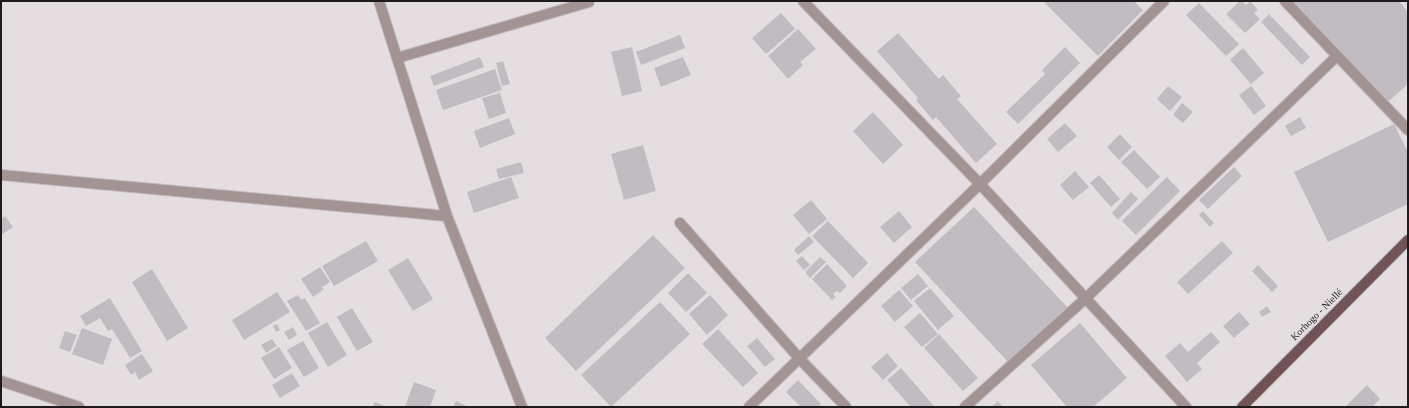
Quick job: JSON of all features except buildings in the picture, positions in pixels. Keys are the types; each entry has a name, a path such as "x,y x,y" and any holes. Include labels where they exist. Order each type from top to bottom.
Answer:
{"main road":[{"name":"Korhogo - Niellé","path":"1242,407 1408,240"}],"street":[{"path":"379,1 447,216 522,407"},
{"path":"803,1 980,184 1186,407"},
{"path":"749,407 980,184 1164,1"},
{"path":"1285,1 1408,130"},
{"path":"397,58 589,2"},
{"path":"965,407 1086,298 1337,56"},
{"path":"1,175 447,216"},
{"path":"680,223 799,358 846,407"},
{"path":"1,381 79,407"}]}
